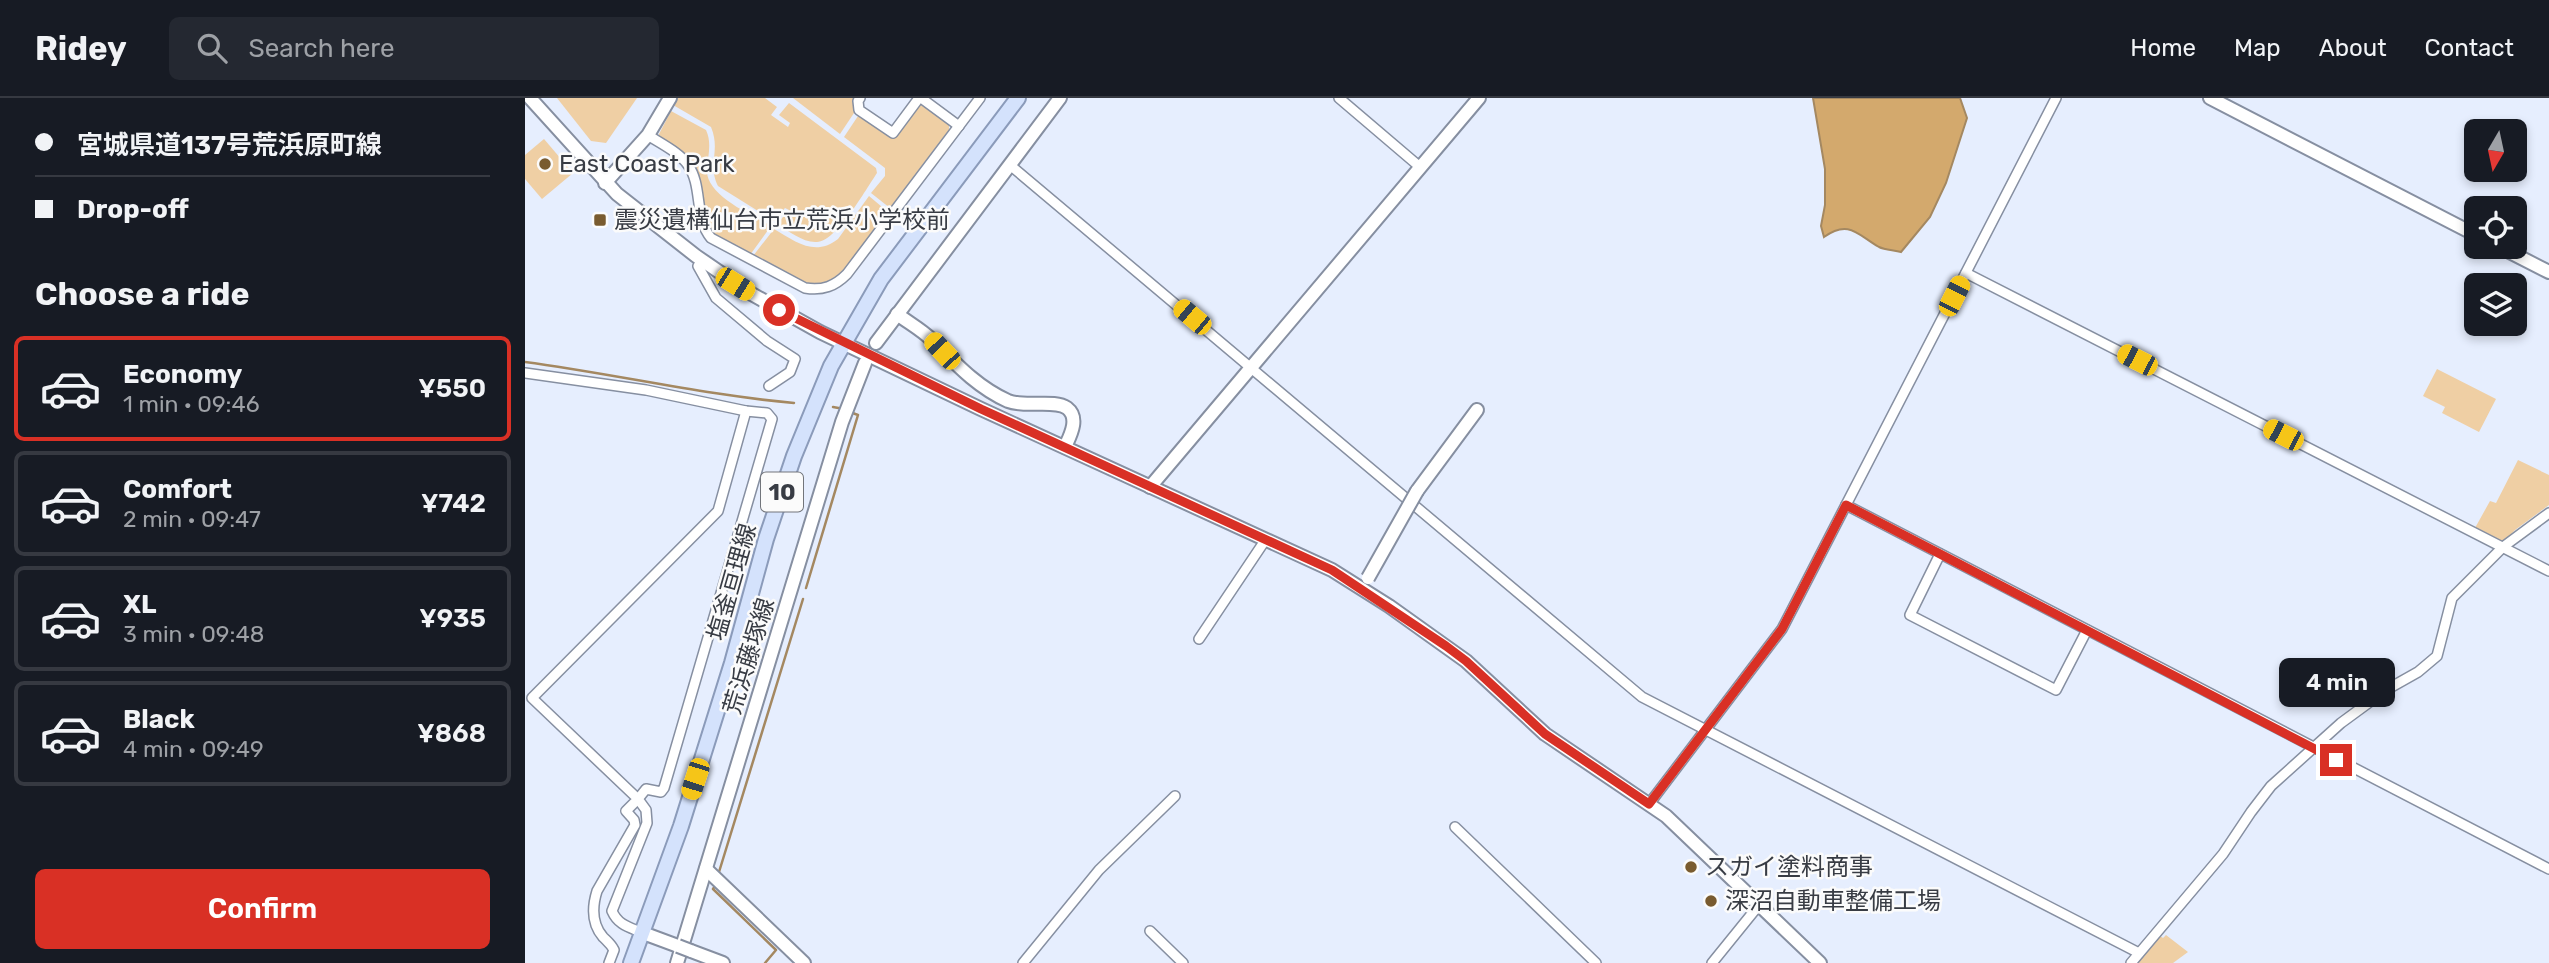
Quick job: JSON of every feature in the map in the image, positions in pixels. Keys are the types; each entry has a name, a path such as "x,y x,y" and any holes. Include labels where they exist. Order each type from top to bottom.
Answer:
{"main road":[{"name":"塩釜亘理線","path":"631,963 685,813 732,663 766,539 794,456 843,343 881,279 1018,98"}],"street":[{"path":"530,98 605,183 644,218 750,293 843,343 1150,487 1365,583 1466,661 1545,734 1666,816 1820,963"},
{"path":"605,183 648,135 670,98"},
{"path":"860,98 857,101 859,110 893,133 920,98 959,126"},
{"path":"648,135 688,165 695,183 704,228 711,238 805,288 815,290 832,286 847,274 980,98"},
{"path":"876,343 1060,98"},
{"path":"1339,98 1420,167"},
{"path":"1150,487 1479,98"},
{"path":"1649,804 1782,629 2056,98"},
{"path":"2210,98 2464,228"},
{"path":"1010,164 1642,697 2139,953"},
{"path":"2524,259 2549,272"},
{"path":"702,260 698,267 716,298 767,341 795,359 790,372 769,386"},
{"path":"1966,273 2549,571"},
{"path":"897,314 931,339 970,378 998,396 1021,404 1057,404 1066,407 1074,422 1065,447"},
{"name":"荒浜藤塚線","path":"677,963 846,411 865,363"},
{"path":"525,373 646,390 767,413 772,419 664,788 661,792 646,789 626,811 635,825 593,902 594,921 614,950 609,963"},
{"path":"1365,583 1417,491 1476,410"},
{"path":"723,963 622,925 612,911 647,823 646,810 638,799 532,698 718,510 746,411"},
{"path":"1846,505 2549,869"},
{"path":"2131,963 2223,854 2271,786 2341,723 2386,690 2418,672 2437,656 2452,598 2503,547 2549,513"},
{"path":"1199,639 1266,539"},
{"path":"1940,554 1910,615 2056,690 2087,630"},
{"path":"1023,963 1099,870 1175,796"},
{"path":"1455,827 1596,963"},
{"path":"706,869 804,963"},
{"path":"1712,963 1759,905"},
{"path":"1150,931 1183,963"}],"shaded area":[{"path":"557,98 637,98 606,143 591,141"},
{"path":"677,98 765,98 777,107 771,115 788,127 790,123 779,115 789,103 876,168 877,173 833,233 817,242 807,241 777,224 789,210 785,208 774,221 718,186 714,171 715,143 711,127 673,105"},
{"path":"793,98 857,98 856,110 840,134"},
{"path":"1813,98 1960,98 1967,118 1946,183 1930,217 1901,252 1879,247 1847,229 1840,229 1824,237 1821,226 1825,205 1825,169"},
{"path":"923,105 949,124 949,130 890,208 871,193 885,176 885,168 844,137 860,113 894,137 917,106"},
{"path":"671,111 706,130 709,144 708,178 713,187 741,210 771,226 750,255 719,239 709,228 696,168 684,153 658,136"},
{"name":"East Coast Park","path":"544,139 573,173 542,199 525,179 525,155"},
{"path":"869,196 888,212 832,281 820,285 807,283 753,256 774,229 806,246 821,247 830,244 838,239"},
{"path":"2437,369 2496,399 2479,432 2442,413 2445,407 2423,396"},
{"path":"2518,460 2549,475 2549,505 2515,530 2504,542 2475,528 2490,501 2496,503"},
{"path":"2159,935 2163,938 2166,935 2188,952 2173,963 2138,963"}],"waterway":[{"path":"525,362 727,395 794,403"},
{"path":"833,407 844,409"},
{"path":"806,588 858,415 850,412"},
{"path":"719,872 803,599"},
{"path":"715,886 713,889 776,950 765,963"}],"place":[{"name":"East Coast Park","path":"545,164"},
{"name":"震災遺構仙台市立荒浜小学校前","path":"600,220"},
{"name":"スガイ塗料商事","path":"1691,867"},
{"name":"深沼自動車整備工場","path":"1711,901"}],"route":[{"path":"779,310 981,409 1332,570 1446,646 1545,734 1649,804 1760,662 1782,629 1846,505 2336,760"}]}
